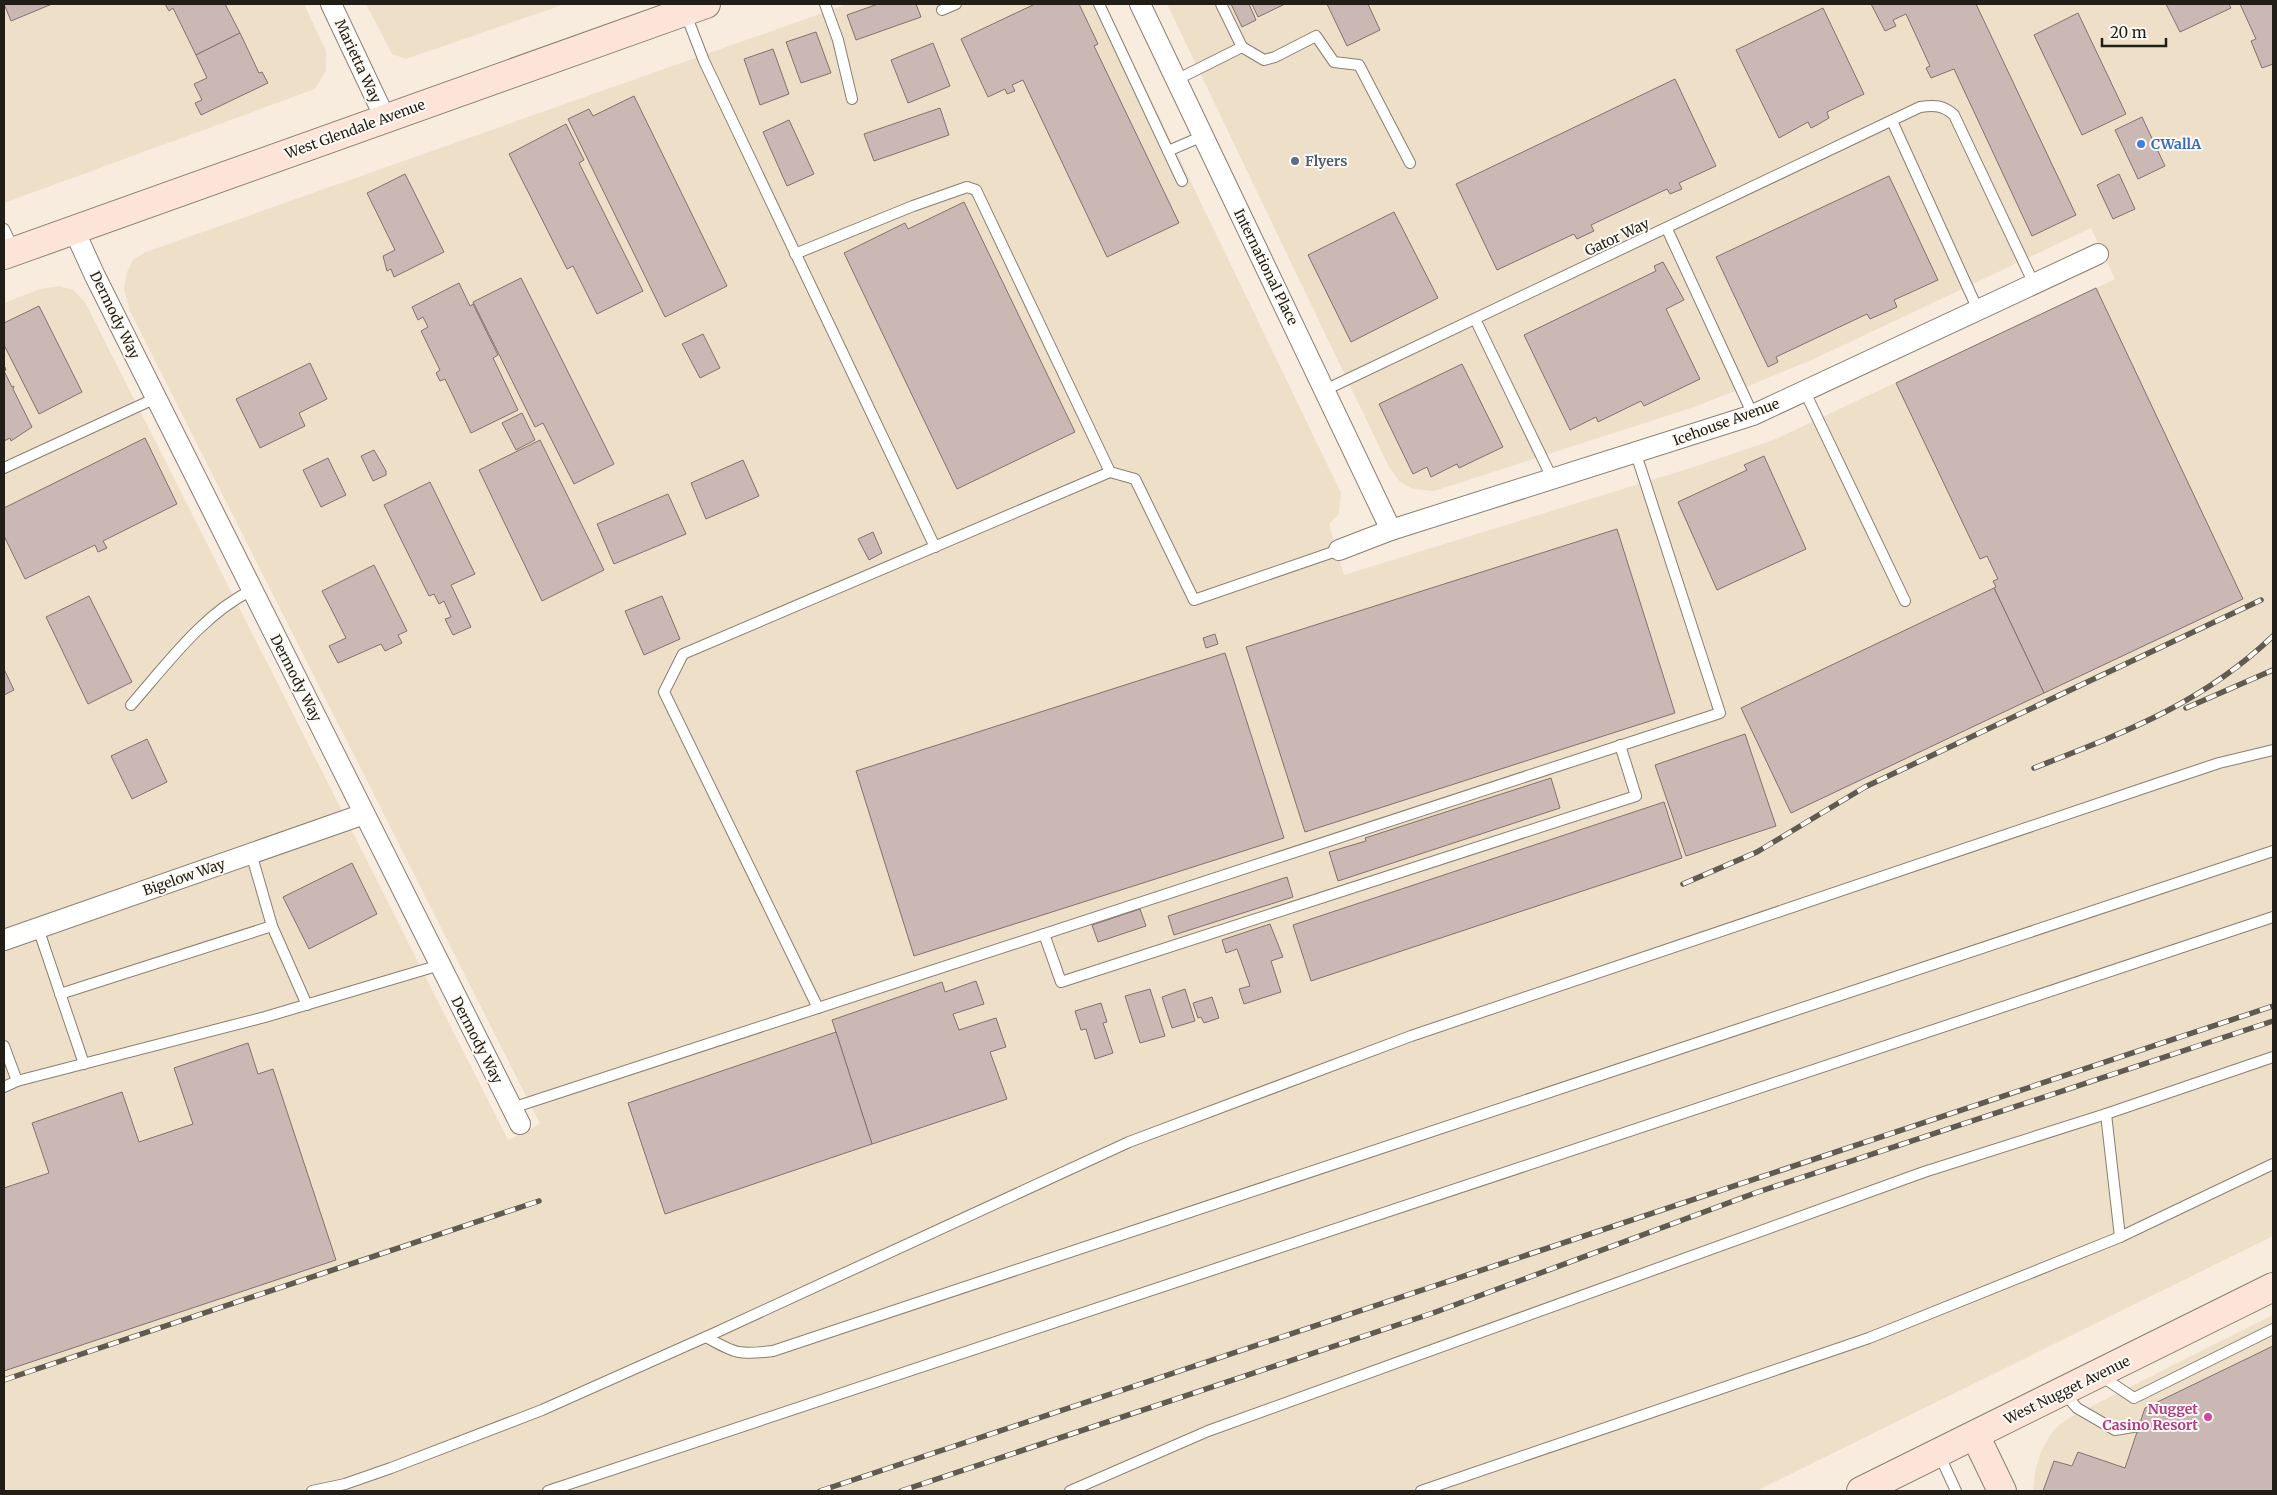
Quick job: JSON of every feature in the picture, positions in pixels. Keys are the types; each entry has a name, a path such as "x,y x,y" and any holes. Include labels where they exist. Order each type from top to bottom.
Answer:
{"main road":[{"name":"West Glendale Avenue","path":"7,245 74,230 695,8"},
{"name":"West Nugget Avenue","path":"1861,1491 2273,1288"},
{"path":"1975,1435 2002,1491"}],"street":[{"name":"Marietta Way","path":"331,4 385,118"},
{"name":"International Place","path":"1140,4 1391,530"},
{"name":"Dermody Way","path":"74,230 156,398 516,1116"},
{"name":"Icehouse Avenue","path":"1338,550 1391,530 1636,454 1753,415 2098,254"},
{"name":"Bigelow Way","path":"4,940 364,814"}],"lane":[{"path":"825,4 838,40 852,99"},
{"path":"942,10 956,4"},
{"path":"1099,4 1182,181"},
{"path":"1221,4 1242,47 1264,60 1275,57 1316,36 1334,62 1359,65 1410,163"},
{"path":"695,8 704,61 935,547"},
{"path":"1176,80 1242,47"},
{"name":"Gator Way","path":"1325,390 1667,229 1920,107 1931,105 1944,107 1954,115 2034,284"},
{"path":"1892,121 1978,310"},
{"path":"1168,151 1203,136"},
{"path":"795,254 913,206 967,188 976,190 1110,472"},
{"path":"1667,229 1753,415"},
{"path":"1476,319 1553,480"},
{"path":"1805,392 1906,601"},
{"path":"4,468 156,398"},
{"path":"516,1116 818,1008 1720,713 1636,454"},
{"path":"818,1008 664,692 683,654 1110,472 1135,479 1194,600 1338,550"},
{"path":"131,705 185,642 234,599 252,590"},
{"path":"1044,934 1061,982 1627,799 1636,796 1620,745"},
{"path":"312,1491 344,1484 542,1410 706,1337 1129,1142 1329,1066 2162,782 2219,764 2273,750"},
{"path":"706,1337 727,1349 744,1354 772,1351 2273,851"},
{"path":"252,853 272,926 307,1005"},
{"path":"548,1491 2273,917"},
{"path":"60,994 272,926"},
{"path":"38,928 84,1064"},
{"path":"4,1087 17,1081 307,1005 440,965"},
{"path":"4,1046 17,1081"},
{"path":"1070,1491 1208,1431 1924,1172 2106,1114 2273,1057"},
{"path":"2106,1114 2120,1238"},
{"path":"1421,1491 1869,1338 2120,1238 2273,1164"},
{"path":"2098,1374 2134,1398 2273,1329"},
{"path":"2063,1392 2077,1408 2114,1430 2139,1426"},
{"path":"1939,1453 1956,1491"}],"shaded area":[{"path":"4,4 304,4 326,51 326,70 315,89 4,203"},
{"path":"366,4 565,4 406,59 392,54"},
{"path":"848,4 1105,4 1341,493 1339,514 1329,524 1344,575 1697,466 1776,439 2115,279 2091,228 1814,359 1746,387 1691,408 1434,491 1413,489 1400,482 1389,467 1167,4 2273,4 2273,1236 1756,1491 4,1491 4,303 40,289 59,286 73,290 85,302 508,1140 540,1124 130,311 124,289 127,272 133,260 146,252"},
{"name":"Nugget Casino Resort","path":"2273,1315 2273,1491 2033,1491 2035,1471 2041,1452 2050,1435 2060,1424 2076,1414"}],"building":[{"path":"4,4 52,4 11,21"},
{"path":"165,4 225,4 240,33 196,55 173,8 169,11"},
{"path":"878,4 916,4 921,17 856,40 847,15"},
{"path":"1035,4 1079,4 1098,44 1094,46 1179,223 1107,257 1023,80 1012,85 1015,91 1007,94 1005,89 988,97 961,39"},
{"path":"1231,4 1249,4 1256,20 1242,27"},
{"path":"1252,4 1285,4 1258,17"},
{"path":"1327,4 1368,4 1380,30 1347,46"},
{"path":"1871,4 1976,4 2076,215 2032,236 1954,69 1931,78 1926,68 1930,66 1906,14 1893,20 1896,26 1885,31"},
{"path":"2166,4 2229,4 2231,8 2180,32"},
{"path":"2240,4 2273,4 2273,64 2262,68 2251,41 2256,39"},
{"path":"1823,8 1864,94 1827,112 1829,118 1817,125 1811,128 1808,122 1779,138 1736,50"},
{"path":"2078,13 2126,114 2082,135 2034,35"},
{"path":"816,32 831,73 801,83 786,42"},
{"path":"240,33 259,73 262,72 268,83 201,115 195,103 202,100 194,84 207,78 196,55"},
{"path":"933,43 950,86 908,103 891,60"},
{"path":"773,49 789,94 760,105 744,59"},
{"path":"1675,79 1716,166 1679,183 1682,189 1670,194 1667,189 1591,225 1594,231 1577,239 1574,234 1497,270 1456,184"},
{"path":"634,96 727,286 665,317 568,119 589,109 593,116"},
{"path":"940,108 949,135 874,161 864,134"},
{"path":"2142,117 2165,166 2138,179 2115,130"},
{"path":"789,120 814,174 787,186 763,132"},
{"path":"566,124 584,160 579,163 643,291 597,314 573,266 567,269 509,154"},
{"path":"405,174 444,252 394,277 391,269 387,271 383,256 395,250 367,193"},
{"path":"2119,174 2135,209 2113,219 2097,185"},
{"path":"1889,176 1938,280 1894,300 1897,307 1870,319 1867,314 1776,357 1778,362 1768,367 1716,257"},
{"path":"964,202 1075,432 957,489 844,253 905,223 908,229"},
{"path":"1394,212 1438,298 1351,342 1308,255"},
{"path":"1663,262 1684,300 1666,309 1700,379 1644,406 1641,401 1598,422 1596,417 1570,430 1524,335 1656,271 1654,266"},
{"path":"521,278 614,464 574,484 543,423 535,427 473,302"},
{"path":"459,283 470,306 473,304 498,355 493,358 518,410 471,433 445,379 440,381 436,373 440,370 421,331 428,327 423,317 418,320 412,307"},
{"path":"2096,288 2243,599 2044,693 1994,588 1996,587 1993,581 1998,579 1987,556 1980,559 1896,383"},
{"path":"39,306 82,392 39,414 4,345 4,323"},
{"path":"703,334 720,368 700,378 682,344"},
{"path":"310,363 327,399 299,413 305,426 260,448 236,399"},
{"path":"1462,364 1503,447 1459,468 1457,464 1431,477 1427,467 1413,474 1379,404"},
{"path":"4,371 12,387 14,386 13,389 32,427 11,441 10,438 4,441"},
{"path":"522,413 535,440 516,450 502,423"},
{"path":"145,438 177,504 103,541 107,548 98,552 95,545 25,579 4,536 4,508"},
{"path":"540,440 604,570 542,601 479,470"},
{"path":"374,450 386,471 386,475 373,481 361,456"},
{"path":"1764,456 1806,549 1717,590 1678,502 1747,470 1744,465"},
{"path":"328,458 346,495 321,507 303,470"},
{"path":"743,460 759,496 706,519 691,483"},
{"path":"430,482 475,574 451,585 471,627 453,635 445,619 451,617 444,601 439,604 434,594 429,596 384,505"},
{"path":"668,494 686,534 614,564 597,524"},
{"path":"1617,529 1675,713 1305,832 1246,647"},
{"path":"873,532 882,553 869,560 858,539"},
{"path":"374,565 407,631 398,635 402,643 385,651 381,644 338,663 329,646 346,638 322,591"},
{"path":"1994,588 2044,693 1791,813 1741,708"},
{"path":"89,596 132,682 88,704 46,617"},
{"path":"662,596 680,639 644,655 625,611"},
{"path":"1215,634 1218,644 1206,648 1203,638"},
{"path":"1225,653 1284,838 914,956 856,771"},
{"path":"4,669 14,690 4,695"},
{"path":"1745,734 1776,826 1686,856 1655,765"},
{"path":"147,739 167,782 132,799 111,756"},
{"path":"1551,778 1560,808 1338,881 1329,852 1366,841 1365,838"},
{"path":"1664,802 1682,858 1311,981 1293,925"},
{"path":"352,863 377,914 309,949 283,897"},
{"path":"1287,877 1293,897 1174,935 1168,916"},
{"path":"1140,909 1146,926 1098,942 1092,925"},
{"path":"1270,924 1283,957 1271,961 1281,992 1244,1004 1239,989 1250,986 1237,949 1226,953 1222,940"},
{"path":"976,981 984,1004 953,1014 959,1030 996,1018 1006,1047 990,1052 1007,1099 872,1144 832,1020 942,982 945,992"},
{"path":"1150,989 1165,1036 1140,1043 1125,996"},
{"path":"1185,989 1195,1021 1172,1028 1162,997"},
{"path":"1212,997 1219,1018 1204,1023 1201,1017 1198,1018 1193,1003"},
{"path":"1101,1003 1107,1022 1103,1023 1113,1053 1095,1059 1086,1029 1081,1030 1075,1011"},
{"path":"836,1032 872,1144 665,1214 628,1103"},
{"path":"248,1043 258,1074 273,1069 336,1260 4,1371 4,1188 49,1173 32,1123 122,1092 139,1142 193,1124 174,1068"},
{"name":"Nugget Casino Resort","path":"2273,1346 2273,1491 2043,1491 2054,1461 2072,1466 2078,1452 2125,1468 2145,1408"}],"railway":[{"path":"1683,884 1757,852 1865,787 2261,600"},
{"path":"2034,768 2130,729 2190,698 2246,660 2273,636"},
{"path":"2186,708 2273,670"},
{"path":"820,1491 2273,1006"},
{"path":"901,1491 1433,1313 1755,1193 2273,1021"},
{"path":"4,1380 539,1201"}],"place":[{"name":"CWallA","path":"2141,144"},
{"name":"Flyers","path":"1295,161"},
{"name":"Nugget Casino Resort","path":"2208,1417"}]}
